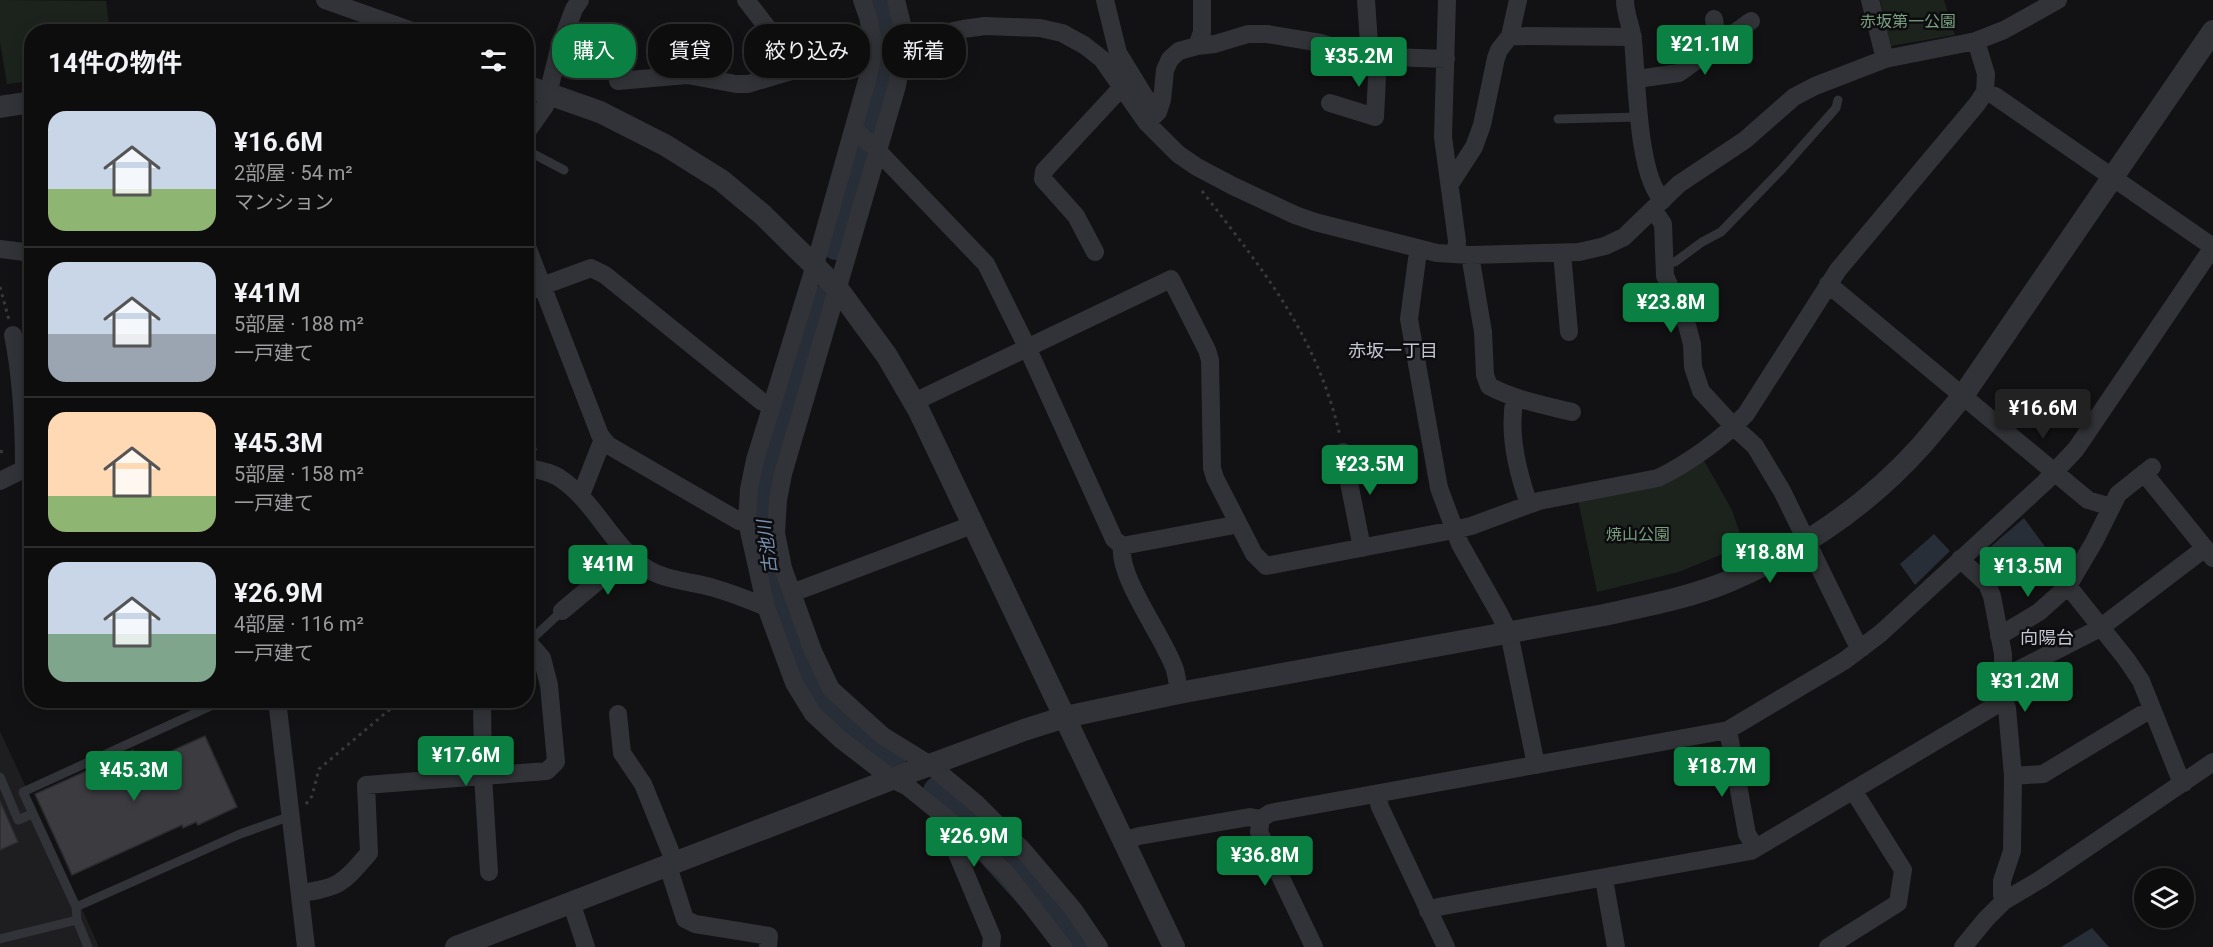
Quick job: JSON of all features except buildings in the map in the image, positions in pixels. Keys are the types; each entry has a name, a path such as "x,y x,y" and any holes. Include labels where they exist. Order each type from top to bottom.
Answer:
{"street":[{"path":"325,0 392,24"},
{"path":"534,121 549,93 559,49 574,9 580,0"},
{"path":"746,0 765,24"},
{"path":"861,0 870,26 882,38"},
{"path":"896,0 902,24"},
{"path":"1105,0 1118,53 1145,97 1152,118"},
{"path":"1197,46 1202,32 1202,0"},
{"path":"1329,103 1375,117 1366,0"},
{"path":"1447,0 1443,137 1458,241 1483,332 1485,375 1489,386 1515,397 1572,412"},
{"path":"1450,184 1474,147 1482,125 1496,58 1510,36 1518,0"},
{"path":"1625,0 1625,10 1633,37 1643,158 1658,204 1665,236 1665,276 1690,335 1693,368 1701,391 1755,446 1782,491 1855,640 1862,648"},
{"path":"1870,0 1885,59"},
{"path":"966,30 985,26 1040,28 1062,33 1084,45 1102,59 1122,87 1152,118 1178,154 1197,167 1295,215 1421,249 1463,254 1562,253 1605,246 1624,237 1680,184 1745,140 1794,97 1815,86 1885,59 1977,41 2004,30 2058,0"},
{"path":"1714,19 1718,45"},
{"path":"1637,79 1678,73 1750,21"},
{"path":"456,947 892,779 1065,717 1179,693 1509,633 1671,600 1726,582 1769,562 1808,541 1848,513 1881,486 1921,447 1962,397 2213,31"},
{"path":"1152,118 1162,100 1165,70 1170,59 1179,51 1215,44 1248,34 1268,34 1321,43 1370,57 1446,59"},
{"path":"1510,36 1633,37"},
{"path":"914,402 1171,279 1210,360 1212,468 1215,478 1254,554 1266,566 1454,530 1529,504 1658,478 1673,471 1734,427 1746,414 1828,284 1977,104 1985,92 1986,74 1977,41"},
{"path":"882,56 868,77 856,132 772,414 755,460 749,489 747,522 766,607 794,682 813,714 840,739 892,779 908,787 956,826 1007,874 1063,947"},
{"path":"618,81 687,75 748,84 767,78"},
{"path":"895,78 897,86 781,483 776,533 783,568 813,651 831,689 883,736 930,765 977,804 1023,850 1074,910 1099,947"},
{"path":"1095,252 1076,216 1043,179 1044,171 1122,87"},
{"path":"534,88 600,112 643,134 721,180 763,215 838,289 887,356 914,402 1174,947"},
{"path":"1124,841 1140,836 1250,817 1261,819 1270,813 1728,730 1862,648 2054,472 2076,449 2213,247 2113,176 1995,96 1985,92"},
{"path":"0,107 24,103"},
{"path":"856,132 877,150 986,264 1027,347 1114,539 1122,546"},
{"path":"0,249 24,252"},
{"path":"1421,249 1409,319 1439,488 1454,530 1509,633 1536,765"},
{"path":"1562,253 1569,332"},
{"path":"747,522 729,515 608,445 603,439 535,289 591,268 605,275 761,401 794,434"},
{"path":"1828,284 1837,289 1962,397 2088,500 2111,507"},
{"path":"13,334 24,362"},
{"path":"1515,397 1512,410 1514,445 1529,504"},
{"path":"581,495 603,439"},
{"path":"1343,452 1362,548"},
{"path":"535,469 560,478 581,495 623,549 644,568 679,581 713,587 766,607"},
{"path":"2000,636 2038,612 2068,586 2094,542 2118,494 2148,470 2209,553 2100,628 2012,673 2004,674"},
{"path":"0,482 24,472"},
{"path":"1122,546 1237,523"},
{"path":"792,593 972,525"},
{"path":"1122,546 1121,554 1132,585 1175,669 1179,693"},
{"path":"562,610 599,580 623,549"},
{"path":"1960,559 1987,584 1992,596 2000,636 2004,674 2003,699 2007,708 2013,776 2012,851 2002,881 2004,901"},
{"path":"2068,586 2141,681 2179,776 2184,783"},
{"path":"300,893 327,890 345,881 369,853 366,785 547,771 556,762 549,685 542,658 534,645"},
{"path":"1428,911 1438,907 1751,851 2003,699"},
{"path":"278,708 306,947"},
{"path":"482,708 483,776 489,872"},
{"path":"618,714 622,753 644,784 671,864 685,919 695,924 769,936 768,947"},
{"path":"2013,776 2043,774 2141,714"},
{"path":"1728,730 1747,834 1756,848"},
{"path":"1963,947 2004,901 2041,879 2213,762"},
{"path":"1828,947 1898,903 1903,870 1853,790"},
{"path":"1377,795 1380,807 1446,947"},
{"path":"1261,819 1259,832 1314,947"},
{"path":"956,826 953,844 992,937 991,947"},
{"path":"1604,879 1616,947"},
{"path":"571,902 586,947"}],"lane":[{"path":"1664,263 1675,262 1702,242 1721,232 1782,169 1836,108 1839,100"},
{"path":"1558,119 1640,117"},
{"path":"534,154 564,170"},
{"path":"534,635 562,610"},
{"path":"88,947 77,920 76,907 23,792 207,708"},
{"path":"0,777 18,820 32,814"},
{"path":"76,907 240,834 291,816"},
{"path":"0,939 77,920"}],"path":[{"path":"1197,167 1195,175 1198,186 1273,285 1302,330 1317,362 1330,400 1343,452"},
{"path":"0,286 13,334"},
{"path":"291,816 305,806 312,796 319,769 391,708"}],"shaded area":[{"path":"2024,518 2046,548 1996,577 1982,560 1982,554"},
{"path":"1934,534 1950,551 1915,585 1900,564"},
{"path":"0,731 77,898 99,947 0,947"},
{"path":"2092,928 2109,947 2061,947"}],"green space":[{"path":"0,0 106,1 109,24 24,24 24,82 7,84 0,42"},
{"name":"赤坂第一公園","path":"1880,0 1944,0 1955,35 1890,46"},
{"name":"焼山公園","path":"1702,457 1732,510 1744,545 1679,572 1597,592 1578,500"}],"waterway":[{"name":"古池川","path":"836,244 887,71 888,35 883,8 879,0"},
{"name":"古池川","path":"819,302 764,490 762,531 773,592 800,665 846,725 891,756"},
{"name":"古池川","path":"939,792 1063,930 1074,947"}],"district":[{"name":"赤坂一丁目","path":"1393,350"},
{"name":"向陽台","path":"2047,637"}]}
